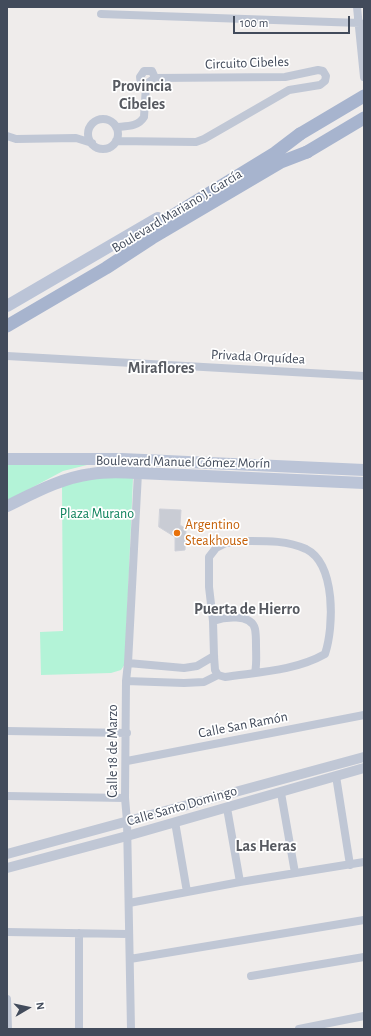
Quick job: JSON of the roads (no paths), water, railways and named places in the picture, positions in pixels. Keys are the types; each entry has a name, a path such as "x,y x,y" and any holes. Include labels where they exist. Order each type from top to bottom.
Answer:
{"main road":[{"name":"Boulevard Mariano J. García","path":"7,306 364,96"},
{"name":"Boulevard Mariano J. García","path":"7,332 364,118"},
{"path":"7,316 85,271 146,231 275,153 300,134"},
{"path":"7,326 281,162 307,152"},
{"path":"40,287 52,305"},
{"name":"Boulevard Manuel Gómez Morín","path":"7,460 122,459 364,470"},
{"name":"Boulevard Manuel Gómez Morín","path":"7,506 57,482 78,476 106,472 364,483"}],"street":[{"path":"357,7 360,23 364,77"},
{"path":"101,14 360,23"},
{"name":"Circuito Cibeles","path":"116,127 135,125 142,120 146,86 155,78 285,77 318,70 323,71 326,76 325,81 320,85 288,90 204,139 196,142 116,141"},
{"path":"285,77 288,90"},
{"path":"7,136 16,139 76,138 105,149 113,145 116,141 118,132 114,123 105,119 96,121 90,128 76,138"},
{"path":"90,128 88,136 92,143"},
{"name":"Privada Orquídea","path":"7,356 364,376"},
{"name":"Calle 18 de Marzo","path":"131,1029 127,821 125,798 127,761 126,681 138,473"},
{"path":"126,681 184,683 204,682 218,675 225,677 271,671 312,662 324,654 328,643 331,620 330,597 322,565 316,556 306,550 284,542 243,541 226,543 216,548 209,557 209,587 213,621 215,670 218,675"},
{"path":"213,621 223,618 245,618 251,621 255,628 257,663 255,673"},
{"path":"128,662 184,668 197,666 214,656"},
{"name":"Calle San Ramón","path":"127,761 364,715"},
{"path":"7,732 127,733"},
{"name":"Calle Santo Domingo","path":"7,854 364,757"},
{"name":"Calle Santo Domingo","path":"7,868 281,793 364,768"},
{"path":"336,776 350,864"},
{"path":"281,793 295,873"},
{"path":"7,796 125,798"},
{"path":"227,808 240,882"},
{"path":"175,822 187,892"},
{"path":"22,850 25,863"},
{"path":"129,903 240,882 364,862"},
{"path":"130,959 364,920"},
{"path":"7,932 128,934"},
{"path":"79,934 79,1029"},
{"path":"252,976 364,957"},
{"path":"7,999 8,1029"},
{"path":"300,1029 364,1016"}],"place":[{"name":"Argentino Steakhouse","path":"177,533"}],"district":[{"name":"Provincia Cibeles","path":"142,95"},
{"name":"Miraflores","path":"161,368"},
{"name":"Puerta de Hierro","path":"247,609"},
{"name":"Las Heras","path":"266,846"}],"park label":[{"name":"Plaza Murano","path":"97,514"}]}
